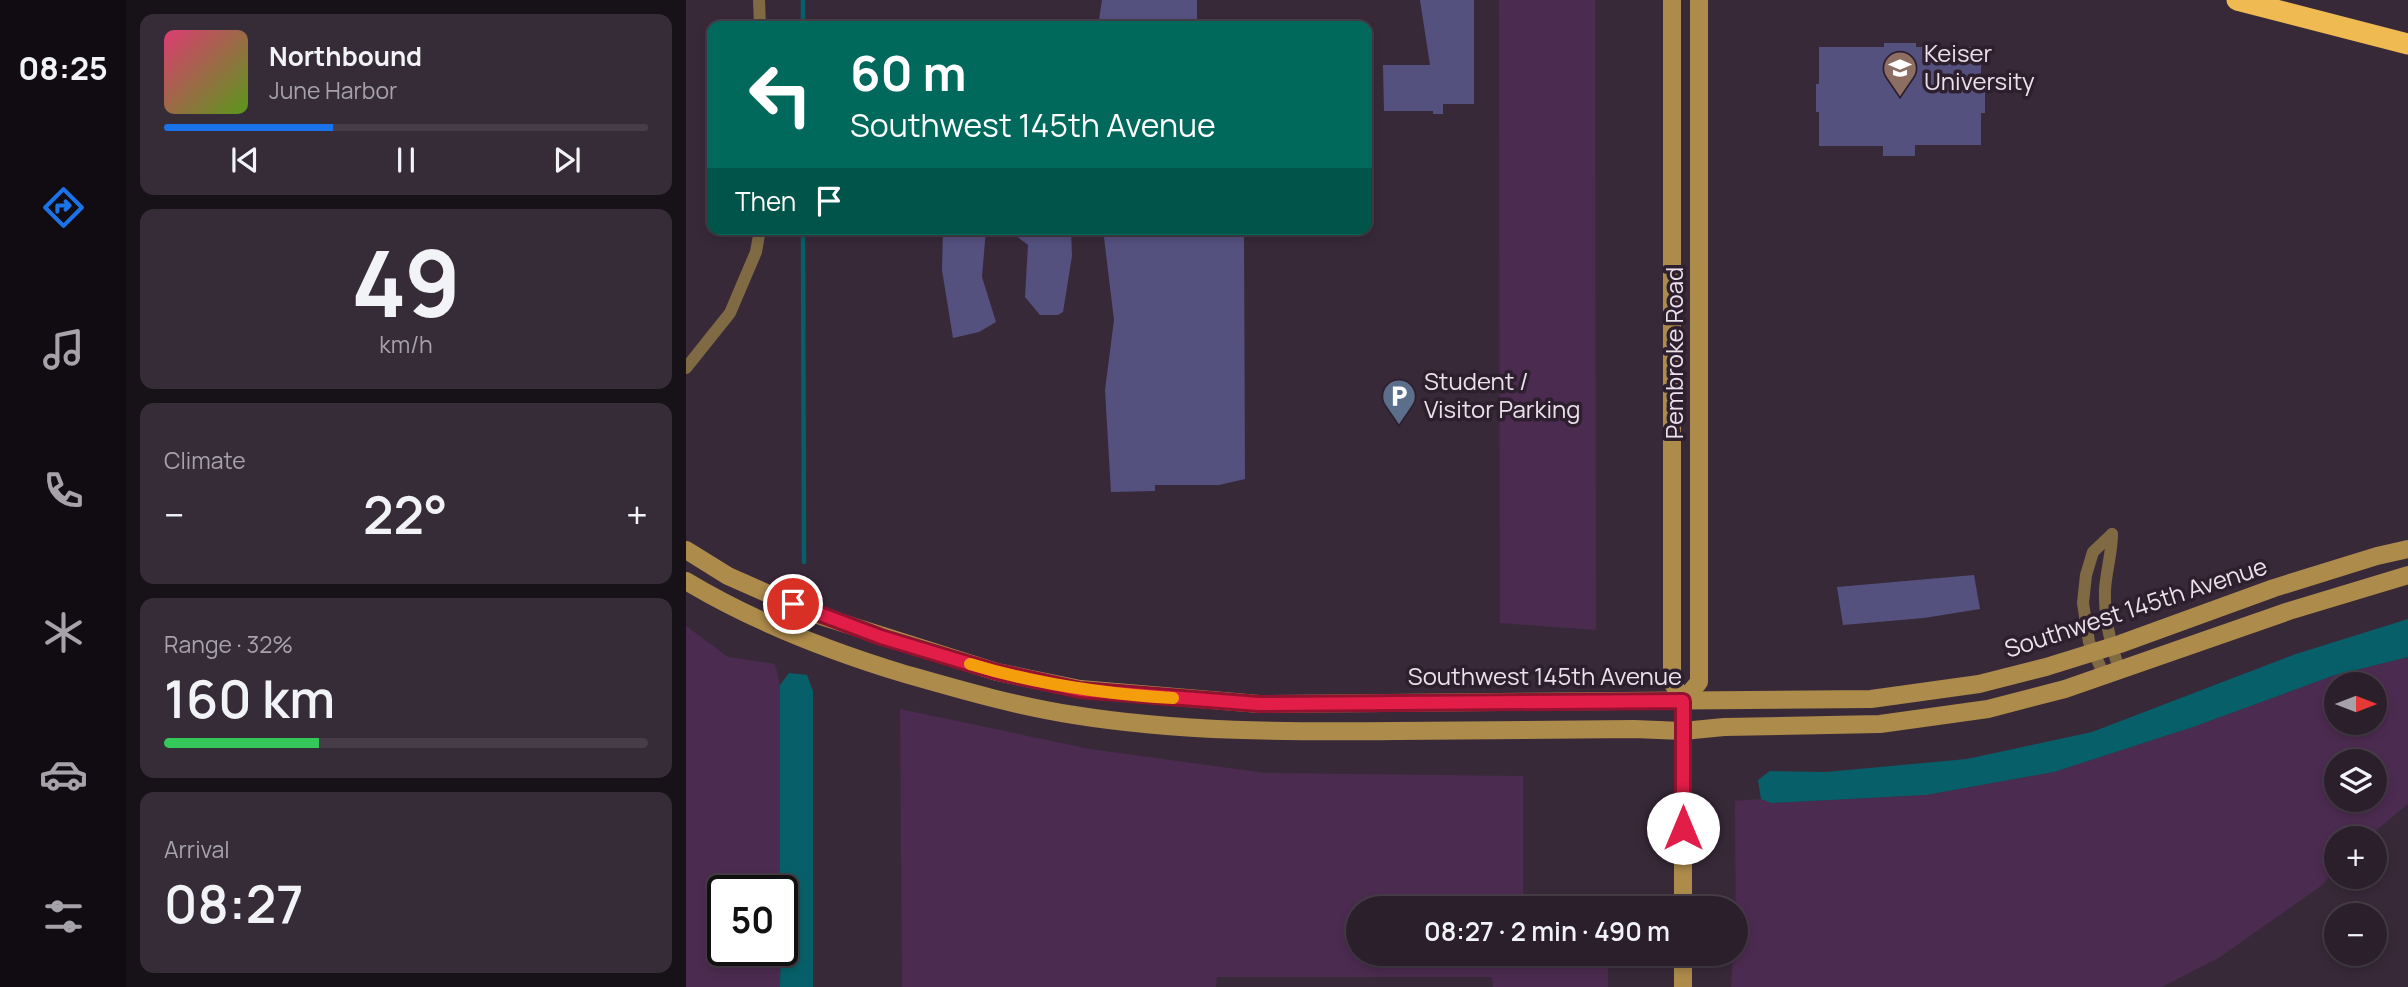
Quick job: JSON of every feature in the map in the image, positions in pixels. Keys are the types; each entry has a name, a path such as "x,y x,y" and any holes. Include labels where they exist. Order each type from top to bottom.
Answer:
{"highway":[{"path":"2237,0 2408,44"}],"street":[{"path":"759,0 760,21"},
{"name":"Pembroke Road","path":"1672,0 1672,682 1683,701 1683,896"},
{"name":"Pembroke Road","path":"1683,701 1699,682 1699,0"},
{"path":"687,365 730,313 756,252 759,235"},
{"path":"2103,649 2089,642 2083,603 2086,575 2093,552 2112,534 2112,552 2105,589 2108,634 2103,649 2113,674"},
{"name":"Southwest 145th Avenue","path":"686,550 728,576 814,614 997,672 1080,690 1259,704 1871,699 1979,684 2103,649 2274,588 2408,549"},
{"name":"Southwest 145th Avenue","path":"686,582 715,599 803,639 876,665 985,698 1073,715 1147,724 1271,732 1634,729 1683,731 1724,727 1880,724 1988,709 2113,674 2288,611 2408,576"},
{"path":"1683,966 1684,987"}],"shaded area":[{"path":"1499,0 1595,0 1596,630 1500,623"},
{"path":"686,626 728,657 775,664 780,685 780,875 707,875 707,966 780,966 780,987 686,987"},
{"path":"2408,657 2408,804 2381,826 2324,826 2324,883 2321,886 2220,957 2162,987 1731,987 1732,966 1748,966 1748,896 1736,896 1735,801 1761,799 1771,803 1926,795 2054,772 2196,726 2324,679 2324,735 2387,735 2387,672 2348,672"},
{"path":"900,709 1090,749 1266,773 1523,776 1523,896 1346,896 1346,966 1608,966 1608,987 1493,987 1492,977 1217,977 1216,987 902,987"}],"water":[{"path":"2408,619 2408,657 2348,672 2324,672 2324,679 2196,726 2054,772 1926,795 1771,803 1761,799 1758,780 1770,771 1826,772 1967,759 2092,732 2296,654"},
{"path":"789,673 807,675 813,691 813,987 780,987 780,966 798,966 798,875 780,875 780,685"}],"building":[{"path":"1102,0 1197,0 1197,21 1099,21"},
{"path":"1420,0 1474,0 1474,104 1443,104 1443,114 1433,114 1433,111 1384,111 1383,65 1430,65"},
{"name":"Keiser University","path":"1884,43 1916,43 1916,47 1981,47 1981,84 1985,84 1985,113 1981,113 1981,145 1915,145 1915,156 1883,156 1883,146 1819,146 1816,84 1819,84 1819,47 1884,47"},
{"path":"943,235 986,235 982,277 996,322 979,332 953,338 942,270"},
{"path":"1015,235 1071,235 1072,256 1063,312 1058,315 1040,315 1025,297 1028,245"},
{"path":"1104,235 1244,235 1245,479 1219,485 1155,485 1155,491 1111,492 1105,390 1114,320"},
{"path":"1974,575 1980,609 1924,618 1843,625 1837,587"}],"waterway":[{"path":"803,0 803,21"},
{"path":"803,235 804,562"}],"slow traffic":[{"path":"970,664 1080,690 1173,698"}],"place":[{"name":"Keiser University","path":"1900,98"},
{"name":"Student / Visitor Parking","path":"1399,426"}],"route":[{"path":"793,604 881,637 997,672 1080,690 1259,704 1683,701 1683,828"}]}
